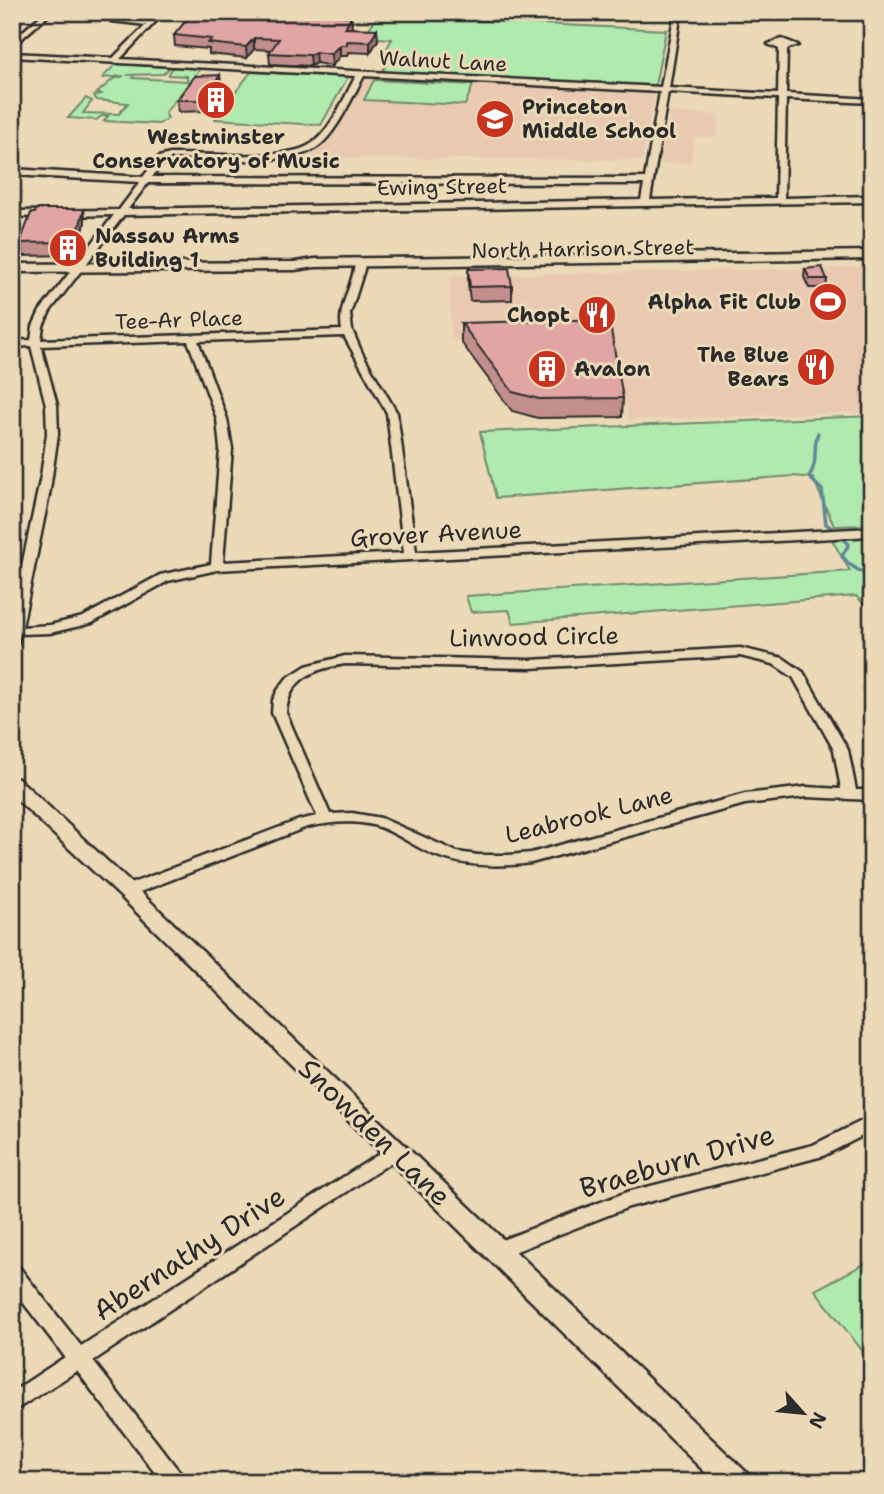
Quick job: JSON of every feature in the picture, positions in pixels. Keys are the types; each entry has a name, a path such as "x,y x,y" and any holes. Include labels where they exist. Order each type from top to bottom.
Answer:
{"street":[{"path":"12,45 49,12"},
{"path":"645,202 678,12"},
{"path":"115,60 156,18"},
{"path":"779,200 783,48"},
{"name":"Walnut Lane","path":"12,55 872,101"},
{"path":"13,635 45,488 52,430 50,400 40,372 36,343 41,319 162,159 170,156 277,155 309,148 317,143 361,74"},
{"path":"12,172 145,180 648,181"},
{"path":"385,206 395,180"},
{"name":"Ewing Street","path":"12,214 872,198"},
{"name":"North Harrison Street","path":"12,268 360,267 512,260 872,255"},
{"path":"458,270 468,265 505,264 512,260"},
{"path":"544,260 572,268"},
{"name":"North Harrison Street","path":"413,266 458,270 872,263"},
{"path":"360,267 345,313 347,333 385,396 392,413 410,555"},
{"name":"Tee-Ar Place","path":"12,344 347,333"},
{"path":"192,339 224,431 226,449 217,566"},
{"name":"Grover Avenue","path":"13,635 87,620 164,578 217,566 872,533"},
{"name":"Linwood Circle","path":"325,818 279,713 279,704 287,685 296,677 317,666 345,660 530,664 740,652 767,656 789,667 801,680 841,750 849,793"},
{"name":"Snowden Lane","path":"12,784 396,1150 496,1251 736,1482"},
{"name":"Leabrook Lane","path":"127,891 304,823 325,818 362,818 380,822 444,853 477,860 510,861 531,858 745,799 806,792 872,795"},
{"name":"Braeburn Drive","path":"496,1251 627,1200 817,1151 872,1123"},
{"name":"Abernathy Drive","path":"12,1404 396,1150"},
{"path":"12,1273 176,1482"}],"shaded area":[{"name":"Princeton Middle School","path":"366,78 655,94 642,160 284,158 310,153 323,146"},
{"name":"Princeton Middle School","path":"670,112 719,115 717,136 694,138 691,164 660,163"},
{"path":"872,267 872,412 629,420 608,337 451,341 450,276"}],"green space":[{"path":"378,16 666,30 655,86 382,72 390,58 382,57 392,39 363,37"},
{"path":"116,64 170,67 163,74 127,75 134,75 133,78 187,81 187,76 168,75 173,67 200,69 165,113 168,118 159,124 104,121 108,116 96,120 68,118 86,98 92,101 83,113 119,114 128,103 97,100 94,96 101,94 97,93 113,79 124,76 102,78"},
{"path":"251,72 348,77 321,125 215,119"},
{"path":"374,80 473,85 465,105 364,100"},
{"path":"872,416 872,525 834,526 813,478 794,476 496,498 480,432"},
{"path":"872,537 872,612 856,596 513,623 509,610 471,612 466,596 850,571 832,540"},
{"path":"872,1260 872,1363 815,1290"}],"building":[{"path":"193,12 209,13 206,16 246,18 251,12 328,12 351,16 345,28 377,29 370,42 347,41 347,45 340,45 331,54 269,53 279,39 254,38 246,47 208,43 212,39 174,35"},
{"path":"220,75 204,100 177,100 195,76"},
{"path":"36,209 84,209 78,232 73,232 67,242 20,243 31,213 35,213"},
{"path":"822,267 827,279 810,279 805,269"},
{"path":"509,268 512,286 470,287 468,269"},
{"name":"Avalon","path":"609,319 623,398 539,399 513,392 461,323"}],"waterway":[{"path":"818,433 814,465 809,477 822,490 826,524 833,529"},
{"path":"843,539 849,544 842,556 872,579"}],"place":[{"name":"Westminster Conservatory of Music","path":"216,100"},
{"name":"Princeton Middle School","path":"495,119"},
{"name":"Nassau Arms Building 1","path":"68,248"},
{"name":"Alpha Fit Club","path":"828,302"},
{"name":"Chopt","path":"597,315"},
{"name":"The Blue Bears","path":"816,367"},
{"name":"Avalon","path":"547,369"}]}
